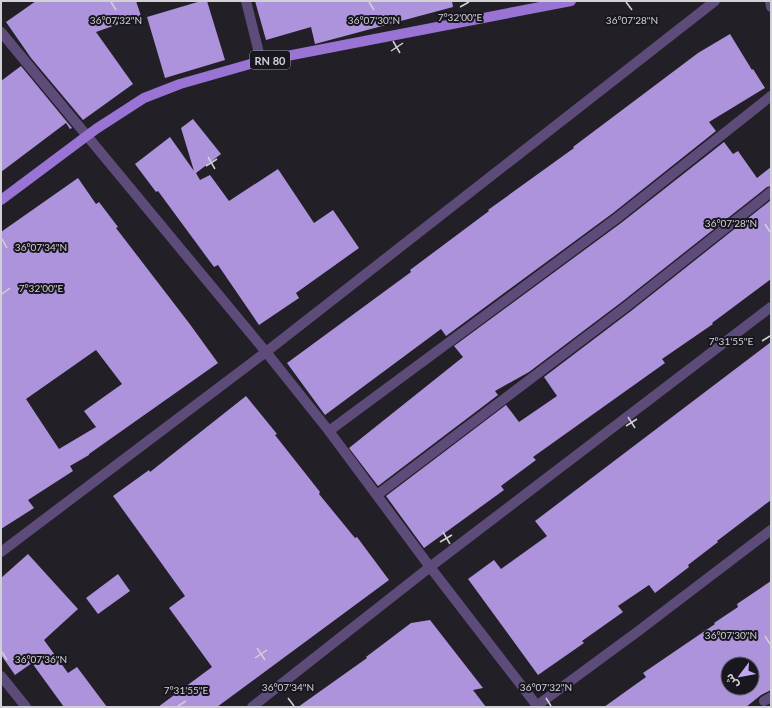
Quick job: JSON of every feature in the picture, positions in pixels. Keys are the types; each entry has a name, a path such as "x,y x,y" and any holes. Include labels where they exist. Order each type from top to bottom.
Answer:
{"main road":[{"name":"RN 80","path":"1,200 86,136 144,98 180,84 261,61 571,1"}],"street":[{"path":"246,1 261,61"},
{"path":"1,552 266,352 716,1"},
{"path":"770,1 771,7"},
{"path":"1,32 266,352 329,431 430,568 537,707 771,530"},
{"path":"329,431 617,218 771,96"},
{"path":"377,495 627,306 771,192"},
{"path":"252,707 430,568 771,307"},
{"path":"1,676 26,707"}],"building":[{"path":"36,1 136,1 141,16 96,32 133,84 83,120 31,58 6,22"},
{"path":"201,1 207,1 225,60 165,78 147,17"},
{"path":"255,1 452,1 453,7 315,44 311,27 266,40"},
{"path":"730,34 765,88 709,122 716,131 613,213 446,336 441,329 325,415 287,363 411,272 410,270 489,211 488,210 574,148 573,147 698,53"},
{"path":"21,66 72,128 70,129 66,123 1,172 1,81"},
{"path":"193,119 221,154 196,173 200,180 210,175 229,201 278,169 314,223 333,210 359,248 296,293 299,298 259,325 218,265 214,267 158,191 156,192 135,164 170,137 194,171 181,128"},
{"path":"724,142 733,154 738,151 757,178 771,167 771,186 767,187 623,301 529,372 495,391 498,395 378,486 349,448 463,357 454,346 621,223"},
{"path":"78,178 96,204 99,202 118,227 116,228 218,363 89,455 70,466 73,471 28,500 34,508 1,529 1,232","holes":["96,350 122,384 84,411 96,427 59,449 26,399"]},
{"path":"771,200 771,279 712,323 713,324 662,359 665,363 533,457 536,460 501,486 504,490 424,548 386,496 506,405 519,422 557,396 544,377 631,311"},
{"path":"771,342 771,500 717,541 718,542 688,565 689,567 655,593 649,585 618,606 623,612 582,641 584,643 538,675 468,579 494,560 501,569 547,536 535,521"},
{"path":"246,396 277,434 275,435 320,492 319,494 355,538 357,537 389,580 217,707 158,707 212,667 169,608 185,596 113,496 149,470 150,472"},
{"path":"28,554 78,609 44,640 68,673 77,667 107,707 64,707 32,663 15,675 1,655 1,578"},
{"path":"118,574 130,591 98,614 86,598"},
{"path":"771,581 771,690 760,696 760,656 720,656 720,696 760,696 746,707 604,707 646,677 643,673 738,607 737,604"},
{"path":"430,620 483,688 473,690 486,707 298,707 367,658 366,657 411,623"}]}
